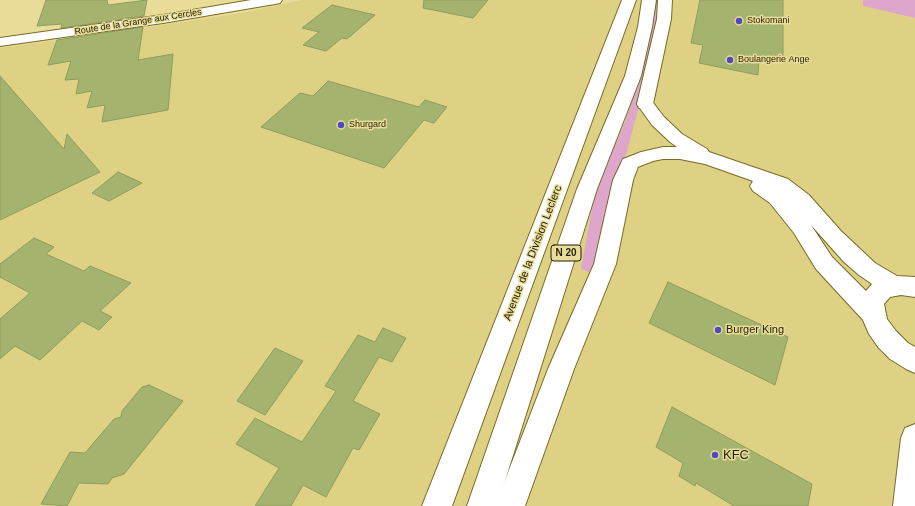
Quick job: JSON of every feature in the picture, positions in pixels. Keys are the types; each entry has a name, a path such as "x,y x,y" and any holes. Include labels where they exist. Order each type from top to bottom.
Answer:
{"main road":[{"name":"Route de la Grange aux Cercles","path":"2,38 163,19 275,0"},
{"name":"Avenue de la Division Leclerc","path":"437,506 629,0"},
{"name":"N 20","path":"482,506 587,189 633,76 645,27 649,0"},
{"path":"665,0 664,19 646,104 658,121 676,138 708,158"},
{"path":"510,506 562,369 605,264 623,180 630,164 648,156 663,153 680,153 708,158 781,184 802,200 833,237 867,269 904,286"},
{"path":"730,166 777,198 802,228 824,263 873,314"},
{"path":"904,286 883,289 876,295 872,304 873,314 878,326 887,339 915,362"},
{"path":"908,506 915,438"}],"shaded area":[{"path":"301,0 863,0 864,6 915,18 915,506 0,506 0,48 247,12"},
{"path":"656,0 660,0 651,62 595,270 588,272 581,269 595,192 625,122 637,86 647,50"},
{"path":"863,0 915,0 915,18 863,6"}],"building":[{"path":"46,0 107,0 108,5 147,0 144,16 61,28 62,24 37,26"},
{"path":"424,0 488,0 473,18 423,8"},
{"name":"Stokomani","path":"700,0 783,0 783,61 759,56 758,75 699,63 703,45 691,43"},
{"path":"332,5 375,15 347,39 342,38 326,51 303,45 319,32 302,28"},
{"path":"143,27 138,60 173,54 168,110 102,122 105,105 87,108 92,91 76,94 79,79 65,80 71,61 48,65 57,40"},
{"path":"0,76 64,149 67,134 100,172 0,220"},
{"name":"Shurgard","path":"328,81 419,107 425,100 447,107 434,123 424,120 384,168 261,127 300,93 313,96"},
{"path":"118,172 142,183 109,201 92,193"},
{"path":"34,238 54,247 46,254 84,271 90,266 131,283 100,311 112,317 99,330 82,321 40,360 15,346 0,359 0,319 30,293 0,277 0,264"},
{"name":"Burger King","path":"668,282 788,337 775,385 649,323"},
{"path":"383,328 406,338 392,362 379,357 353,401 380,414 359,450 353,448 326,497 303,485 291,506 255,506 279,468 236,444 255,418 302,442 336,391 325,386 358,335 375,342"},
{"path":"275,348 303,361 265,415 237,401"},
{"path":"149,385 183,401 124,474 112,478 108,484 79,483 67,506 41,504 70,452 85,453 114,419 121,417 122,411 142,387"},
{"name":"KFC","path":"672,407 812,484 808,506 734,506 696,483 695,486 679,476 683,463 656,447"}],"place":[{"name":"Stokomani","path":"739,21"},
{"name":"Boulangerie Ange","path":"730,60"},
{"name":"Shurgard","path":"341,125"},
{"name":"Burger King","path":"718,330"},
{"name":"KFC","path":"715,455"}]}
